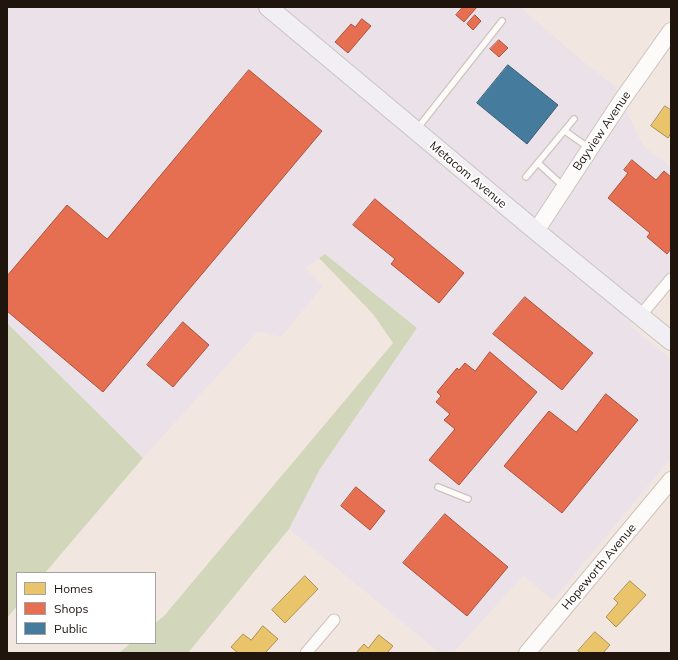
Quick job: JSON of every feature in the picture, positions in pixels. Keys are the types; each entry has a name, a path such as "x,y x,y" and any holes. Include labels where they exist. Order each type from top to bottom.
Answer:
{"main road":[{"name":"Metacom Avenue","path":"268,7 415,131 671,341"},
{"name":"Bayview Avenue","path":"536,231 671,31"},
{"name":"Hopeworth Avenue","path":"527,653 671,480"}],"street":[{"path":"640,316 671,278"},
{"path":"306,653 334,620"}],"lane":[{"path":"415,131 502,21"},
{"path":"526,177 574,120"},
{"path":"565,131 590,149"},
{"path":"538,163 565,187"},
{"path":"438,487 468,499"}],"shaded area":[{"path":"7,7 520,7 580,59 615,86 643,146 671,167 671,271 629,324 671,359 671,458 553,600 523,576 453,653 440,653 289,529 320,469 417,328 325,254 305,268 323,286 281,337 258,331 143,458 7,323"}],"green space":[{"path":"325,254 417,328 320,469 289,529 188,653 119,653 130,644 156,644 156,622 164,616 393,343 373,314 319,258"},
{"path":"7,323 143,458 46,572 16,572 16,607 7,618"}],"building: Homes":[{"path":"665,106 671,110 671,133 668,138 651,126"},
{"path":"305,576 318,589 285,623 272,610"},
{"path":"630,581 646,595 616,627 606,617 618,603 614,599"},
{"path":"263,626 278,639 265,653 238,653 231,647 243,634 251,640"},
{"path":"595,632 610,645 603,653 581,653 578,651"},
{"path":"379,635 393,646 387,653 356,653 364,644 368,648"}],"building: Shops":[{"path":"463,7 477,7 464,22 456,15"},
{"path":"475,15 481,21 473,30 467,24"},
{"path":"362,19 371,26 348,53 335,42 351,24 355,27"},
{"path":"499,40 508,48 499,57 490,49"},
{"path":"249,70 322,131 103,392 7,311 7,276 67,205 107,239"},
{"path":"632,160 656,180 664,171 671,177 671,249 667,254 647,237 650,233 608,198 628,173 624,170"},
{"path":"375,199 464,273 439,303 391,264 395,259 353,225"},
{"path":"525,297 593,353 562,390 493,334"},
{"path":"183,322 209,345 173,387 147,365"},
{"path":"490,352 537,392 459,485 429,460 455,429 444,420 450,414 436,402 441,396 437,392 457,368 459,370 465,363 475,371"},
{"path":"606,394 638,420 562,513 504,466 549,411 576,432"},
{"path":"356,487 385,511 370,530 341,506"},
{"path":"445,514 508,567 467,616 403,563"}],"building: Public":[{"path":"508,65 558,105 527,144 477,103"}]}
